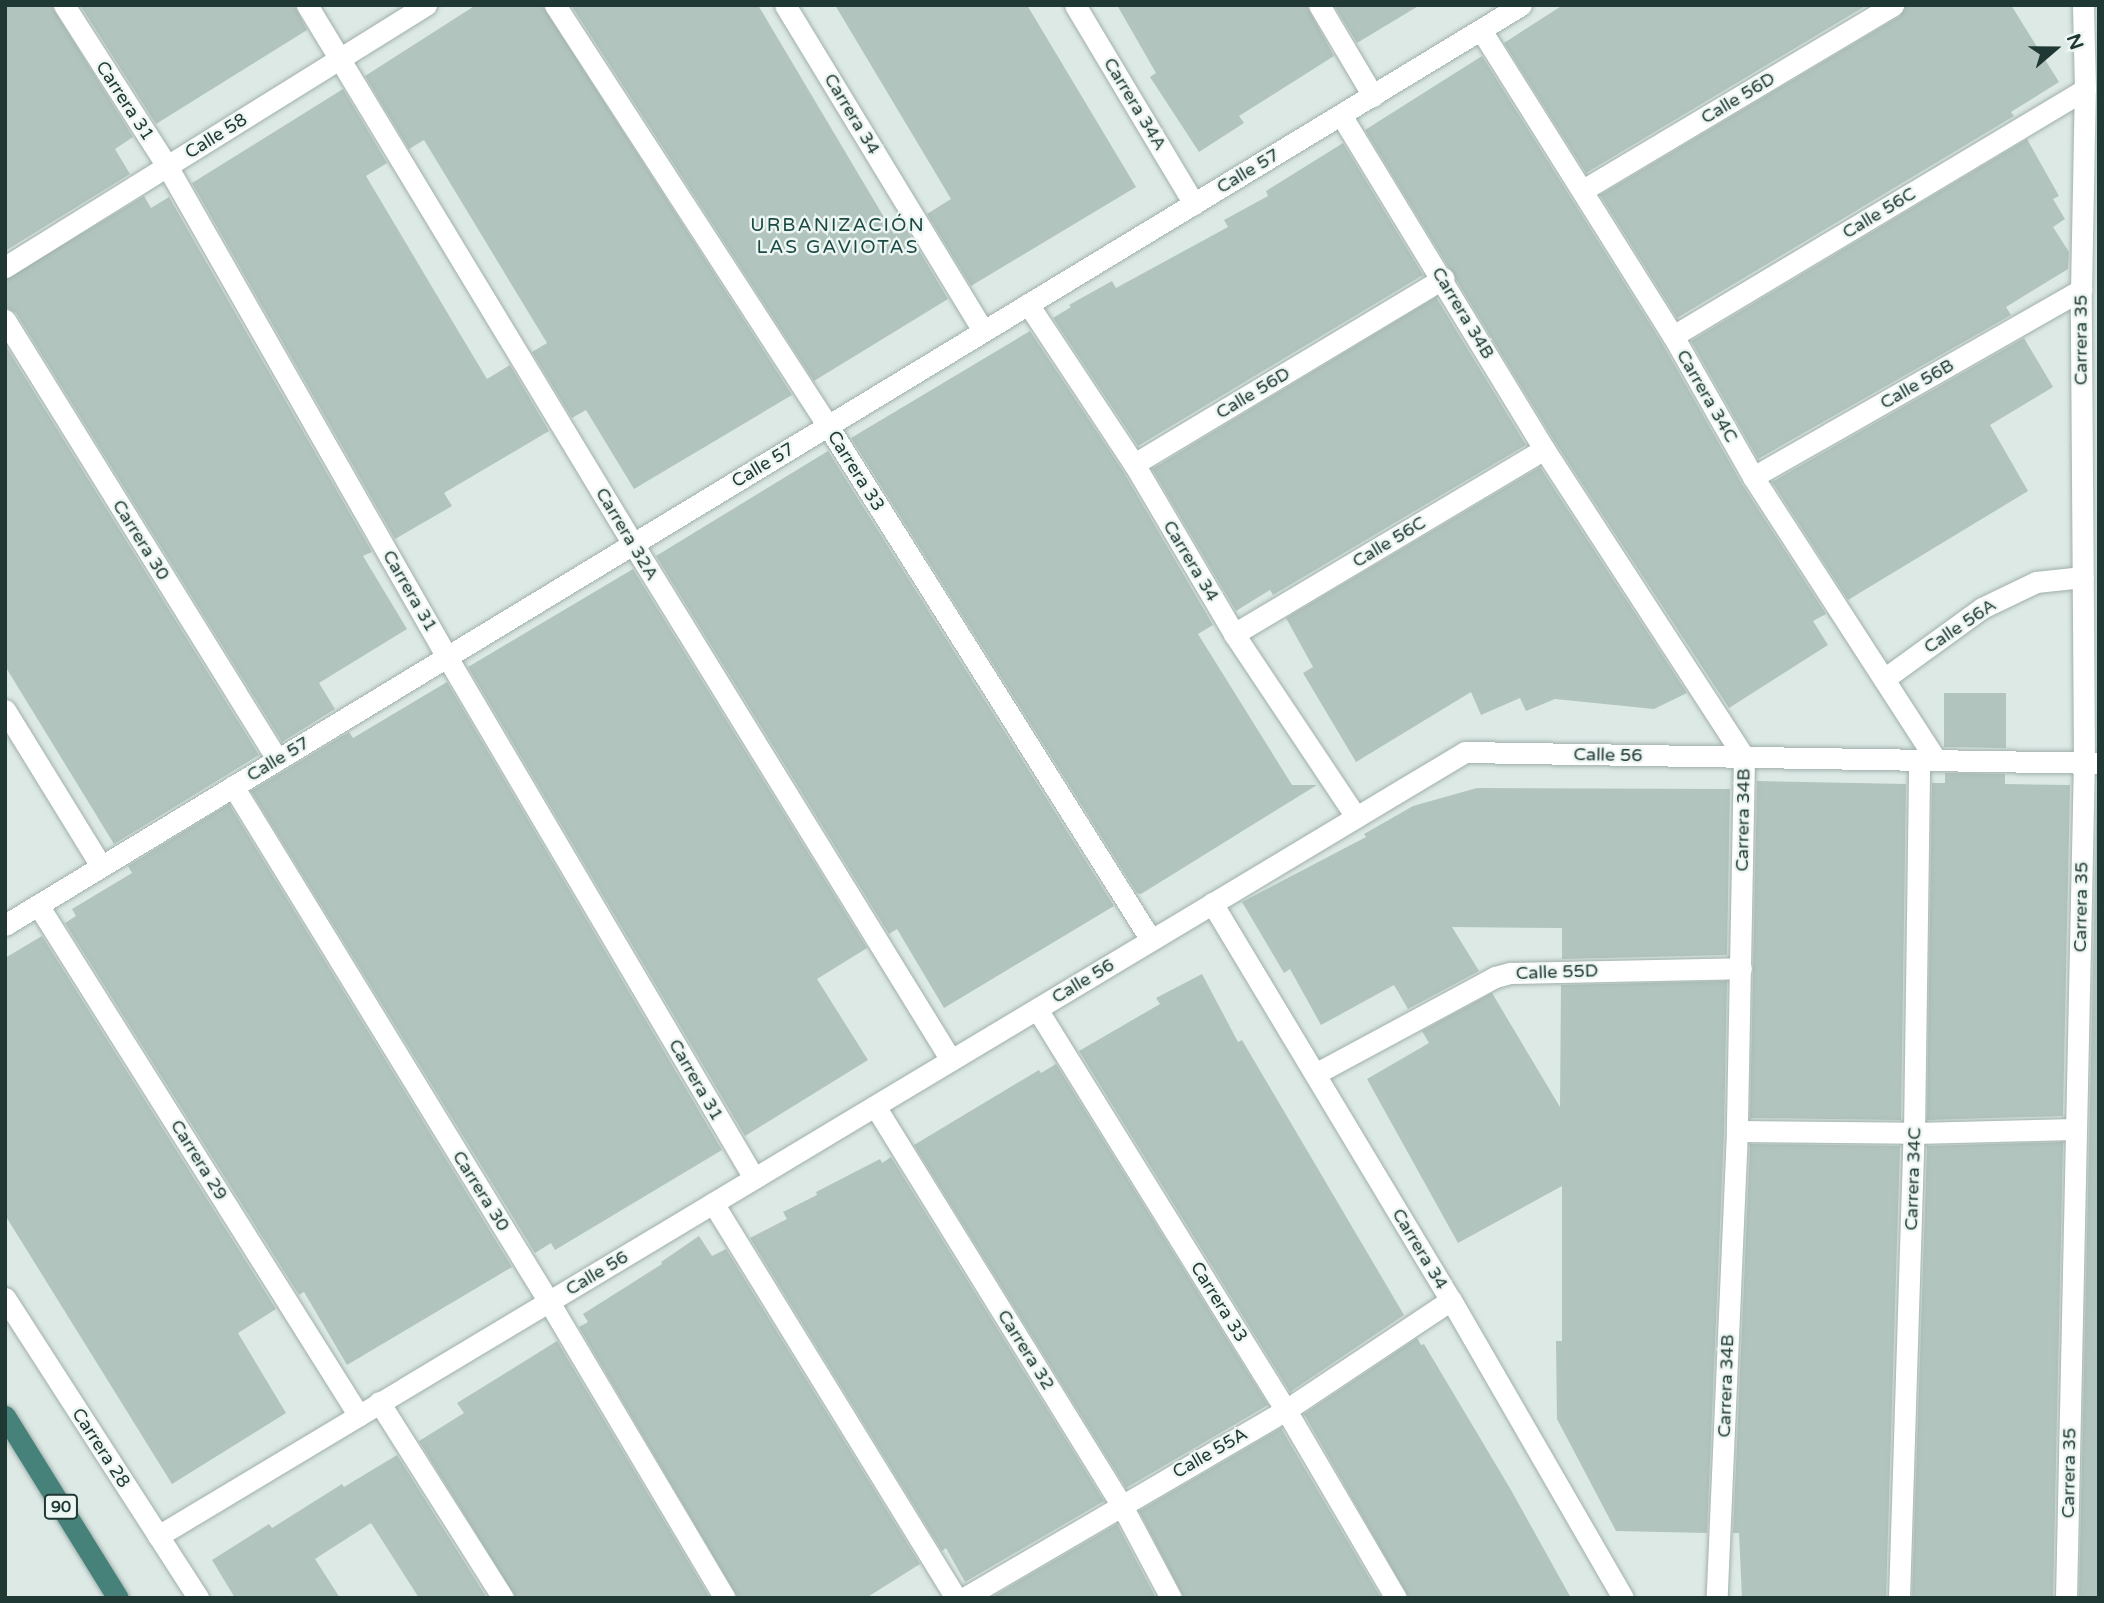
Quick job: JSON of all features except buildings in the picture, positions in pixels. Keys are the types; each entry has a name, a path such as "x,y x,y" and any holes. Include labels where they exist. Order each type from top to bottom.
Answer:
{"highway":[{"name":"90","path":"5,1416 118,1598"}],"street":[{"name":"Carrera 31","path":"64,5 167,166 447,657 754,1178"},
{"name":"Carrera 32A","path":"307,5 633,544 951,1060"},
{"name":"Calle 58","path":"5,267 426,5"},
{"name":"Carrera 33","path":"555,5 828,426 1151,940"},
{"name":"Carrera 34","path":"785,5 983,331"},
{"name":"Carrera 34A","path":"1075,5 1194,204"},
{"path":"1319,5 1373,96"},
{"name":"Calle 57","path":"5,925 1521,5"},
{"name":"Calle 56D","path":"1583,190 1893,5"},
{"name":"Carrera 35","path":"2066,1598 2075,1129 2091,763 2082,578 2081,290 2085,89 2083,5"},
{"name":"Carrera 34C","path":"1481,30 1673,336 1753,477 1884,679 1927,760 1899,1598"},
{"name":"Calle 56C","path":"1673,336 2085,89"},
{"name":"Carrera 34B","path":"1341,115 1443,278 1544,449 1744,757 1737,1131 1717,1598"},
{"name":"Calle 56D","path":"1134,464 1443,278"},
{"name":"Calle 56B","path":"1753,477 2081,290"},
{"name":"Carrera 34","path":"1028,304 1134,464 1234,634 1356,817"},
{"name":"Carrera 30","path":"5,320 277,760"},
{"name":"Calle 56C","path":"1234,634 1544,449"},
{"name":"Calle 56A","path":"1884,679 1982,608 2036,582 2082,578"},
{"path":"5,710 101,866"},
{"name":"Calle 56","path":"158,1536 1465,752 2091,763"},
{"name":"Carrera 30","path":"233,786 549,1301 725,1598"},
{"name":"Carrera 34","path":"1212,903 1451,1300 1623,1598"},
{"name":"Carrera 29","path":"38,905 359,1416"},
{"name":"Calle 55D","path":"1315,1074 1495,977 1510,973 1741,968"},
{"name":"Carrera 33","path":"1037,1009 1286,1410 1396,1598"},
{"name":"Carrera 32","path":"875,1106 1121,1504 1171,1598"},
{"path":"1737,1131 1914,1133 2075,1129"},
{"path":"713,1203 956,1598"},
{"name":"Carrera 28","path":"5,1298 198,1598"},
{"name":"Calle 55A","path":"964,1598 1286,1410 1451,1300"},
{"path":"379,1402 503,1598"}],"district":[{"name":"URBANIZACIÓN LAS GAVIOTAS","path":"838,237"}]}
